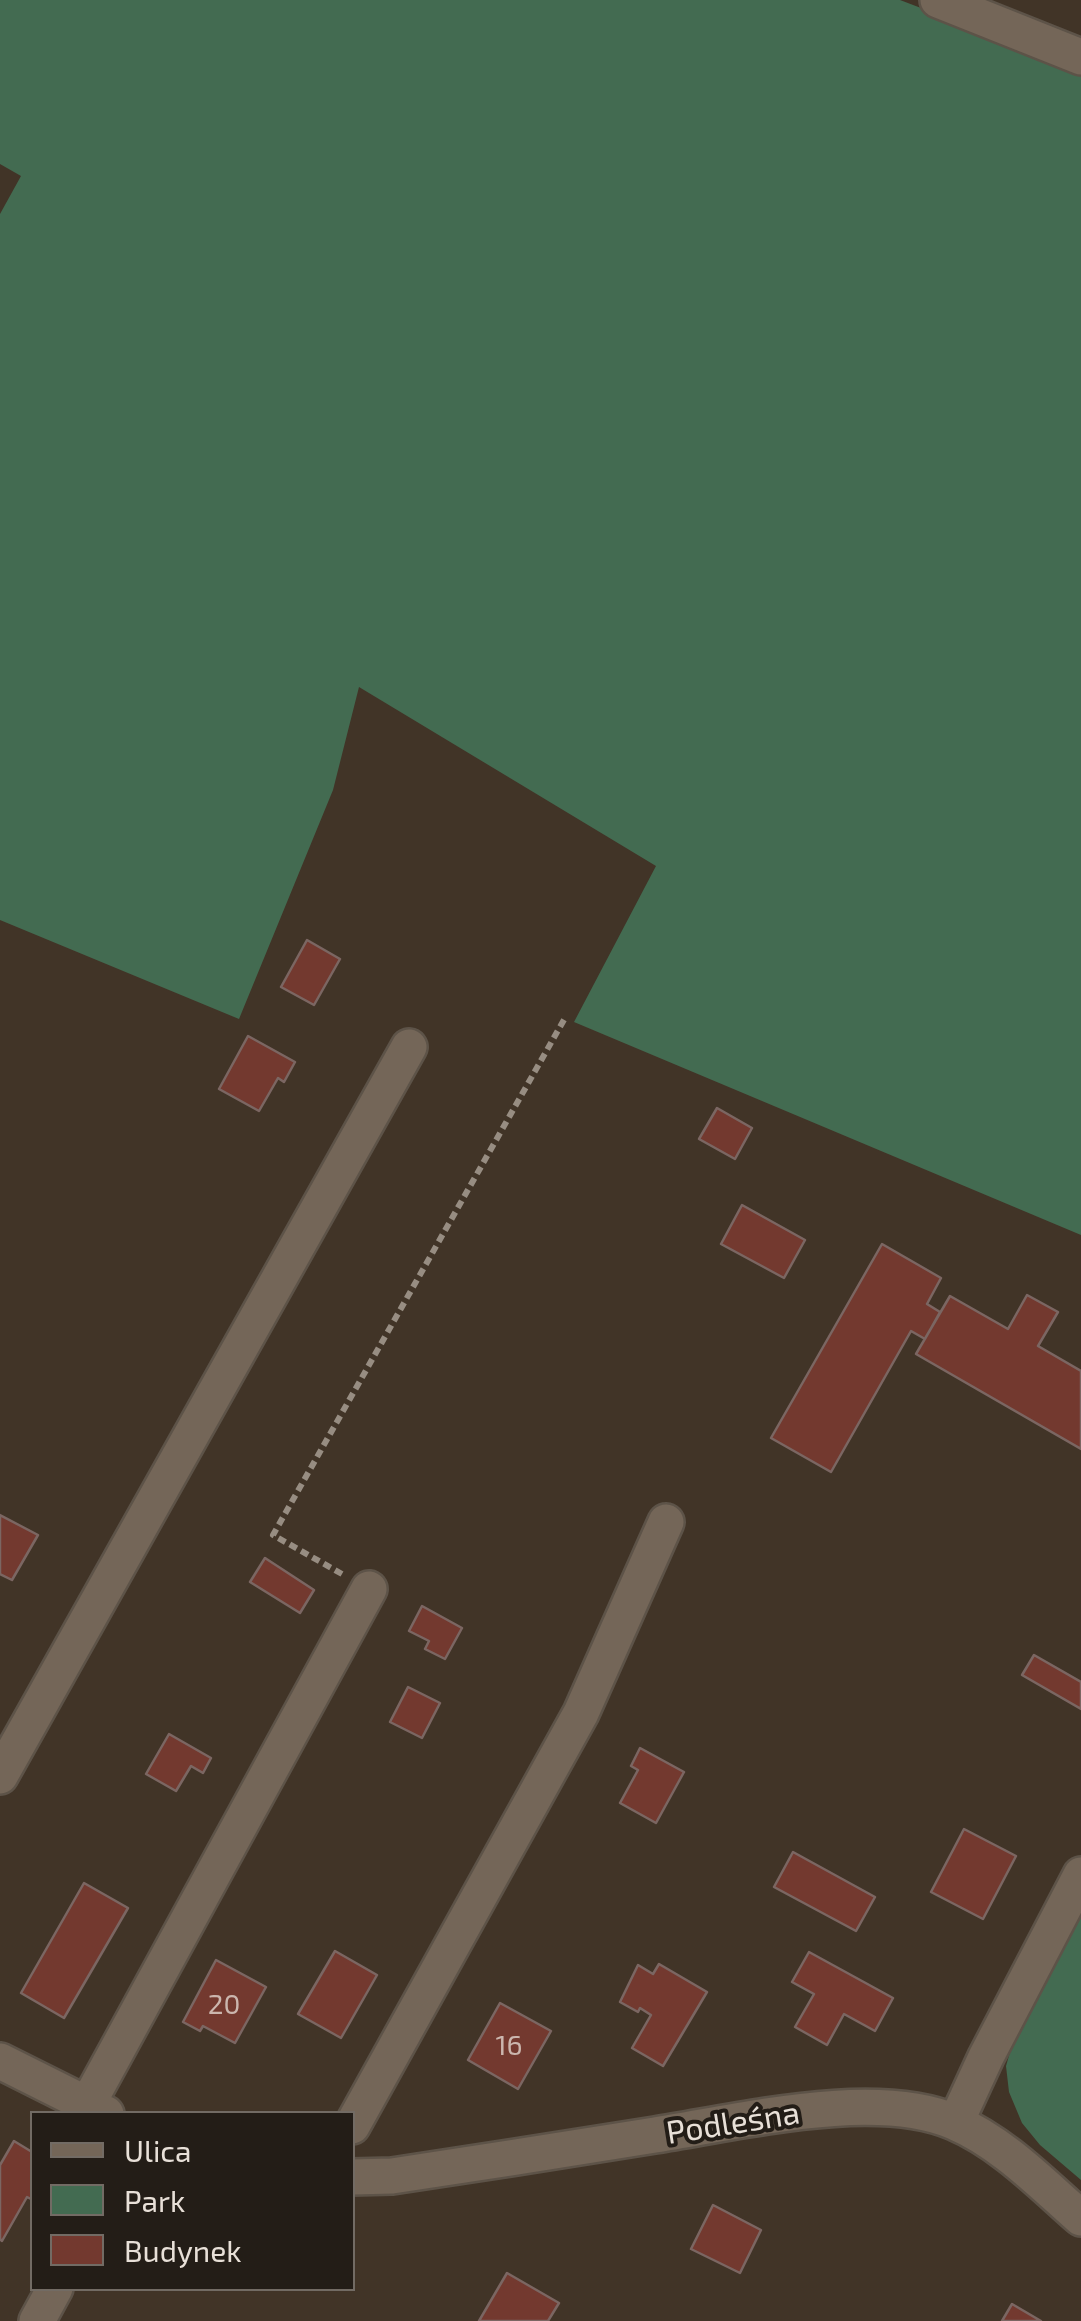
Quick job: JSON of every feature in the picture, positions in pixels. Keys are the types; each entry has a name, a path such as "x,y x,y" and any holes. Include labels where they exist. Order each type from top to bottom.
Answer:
{"street":[{"path":"938,0 1081,57"},
{"path":"0,1776 409,1047"},
{"path":"355,2121 581,1712 666,1522"},
{"path":"0,2061 97,2110 369,1590"},
{"path":"956,2122 986,2056 1081,1875"},
{"name":"Podleśna","path":"355,2176 392,2176 837,2107 916,2111 956,2122 1015,2160 1081,2218"},
{"path":"37,2321 54,2291"}],"path":[{"path":"369,1590 273,1535 565,1018"}],"green space":[{"path":"0,0 900,0 1081,69 1081,1235 574,1022 656,866 359,687 333,790 239,1019 0,920 0,214 21,176 0,164"},
{"path":"1081,1912 1081,2180 1040,2145 1022,2123 1009,2092 1006,2066 1015,2035"}],"building":[{"path":"307,940 340,959 314,1005 281,987"},
{"path":"248,1036 295,1062 284,1082 278,1078 259,1111 219,1089"},
{"path":"717,1108 752,1128 735,1159 699,1139"},
{"path":"742,1205 805,1240 784,1278 721,1244"},
{"path":"882,1244 941,1278 927,1304 940,1312 925,1339 911,1331 831,1472 771,1438"},
{"path":"1027,1295 1058,1312 1038,1346 1081,1371 1081,1449 916,1354 950,1296 1008,1329"},
{"path":"0,1515 38,1535 12,1580 0,1574"},
{"path":"265,1558 314,1590 300,1613 250,1582"},
{"path":"422,1606 462,1628 445,1659 425,1649 429,1641 409,1631"},
{"path":"1034,1655 1081,1682 1081,1709 1022,1675"},
{"path":"408,1687 440,1703 422,1738 390,1722"},
{"path":"169,1734 211,1758 203,1773 191,1766 176,1791 146,1774"},
{"path":"640,1748 684,1772 656,1823 620,1803 638,1770 631,1766"},
{"path":"964,1829 1016,1856 983,1919 931,1892"},
{"path":"793,1852 875,1897 856,1931 774,1887"},
{"path":"84,1883 128,1908 64,2018 21,1993"},
{"path":"335,1951 377,1975 341,2038 298,2014"},
{"path":"809,1952 893,1998 875,2031 844,2014 827,2045 795,2027 814,1994 792,1982"},
{"path":"216,1960 266,1987 235,2043 203,2026 200,2031 183,2022"},
{"path":"659,1964 707,1992 663,2066 632,2048 651,2015 620,2002 638,1965 653,1974"},
{"path":"500,2003 551,2031 518,2089 468,2060"},
{"path":"14,2141 30,2151 30,2198 27,2197 2,2241 0,2239 0,2165"},
{"path":"713,2205 761,2230 740,2273 691,2249"},
{"path":"507,2273 559,2303 548,2321 479,2321"},
{"path":"1012,2304 1041,2321 1002,2321"}]}
